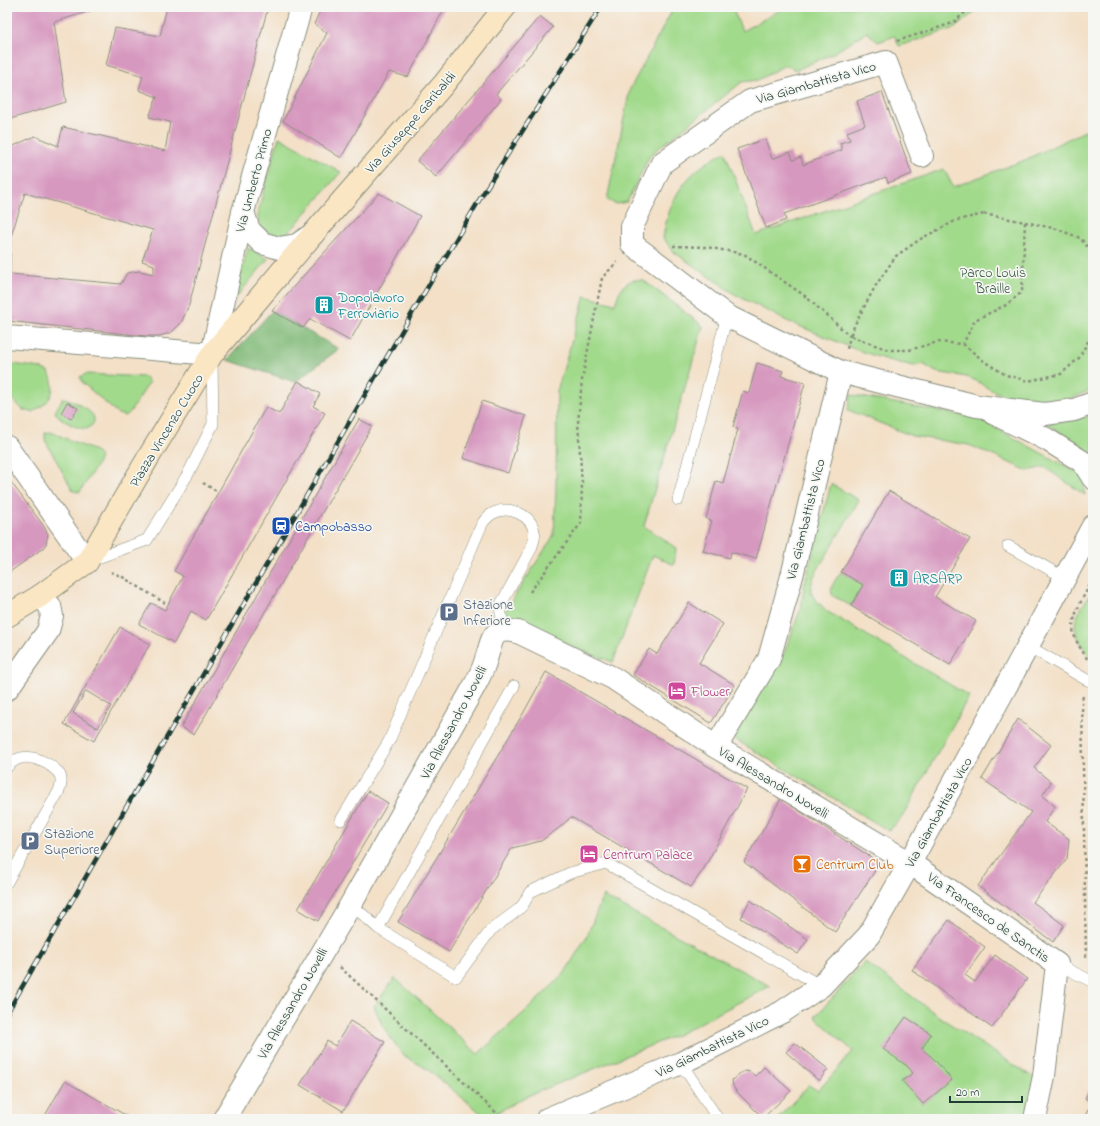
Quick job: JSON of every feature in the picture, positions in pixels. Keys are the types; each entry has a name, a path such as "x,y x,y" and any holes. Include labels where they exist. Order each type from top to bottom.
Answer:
{"main road":[{"name":"Via Giuseppe Garibaldi","path":"212,354 313,234 443,85 505,7"},
{"name":"Piazza Vincenzo Cuoco","path":"87,562 151,453 212,354"},
{"path":"7,616 40,596 87,562"}],"street":[{"name":"Via Umberto Primo","path":"212,354 243,212 301,7"},
{"name":"Via Giambattista Vico","path":"632,244 632,227 662,162 750,101 886,62 922,156"},
{"name":"Via Giuseppe Garibaldi","path":"243,212 249,230 262,243 279,248 297,245 313,234"},
{"path":"632,244 727,316 840,372 977,406 1045,414 1074,410 1093,403"},
{"name":"Piazza Vincenzo Cuoco","path":"7,337 212,354"},
{"name":"Via Giambattista Vico","path":"716,747 769,659 792,576 840,372"},
{"path":"977,406 1046,439 1083,462 1093,478"},
{"path":"7,447 87,562"},
{"name":"Via Giambattista Vico","path":"547,1119 681,1063 782,1012 821,986 869,935 1093,526"},
{"path":"7,689 48,631 52,616 50,606 40,596"},
{"name":"Via Alessandro Novelli","path":"224,1119 351,904 475,685 483,670 489,644 493,637 503,630 518,632 613,678 716,747 910,862"},
{"name":"Via Francesco de Sanctis","path":"910,862 1057,964 1044,1076 1035,1119"}],"lane":[{"path":"678,500 727,316"},
{"path":"87,562 147,540 188,474 213,424 212,354"},
{"path":"341,820 389,741 482,524 487,517 496,511 503,510 513,511 523,515 530,522 534,531 534,540 531,549 500,606 503,630"},
{"path":"1008,546 1065,578"},
{"path":"1028,646 1090,680"},
{"path":"378,928 514,686"},
{"path":"7,767 18,759 31,757 37,758 57,771 60,775 61,785 7,882"},
{"path":"351,904 378,928 456,977 492,930 518,910 523,905 530,892 570,873 606,863 821,986"},
{"path":"1057,964 1093,982"},
{"path":"681,1063 718,1119"}],"path":[{"path":"886,62 881,47 953,23 971,7"},
{"path":"840,372 850,336 856,322 876,285 896,256 922,238 957,220 984,214 1057,229 1080,238 1093,253"},
{"path":"963,344 975,320 1006,305 1022,292 1026,222"},
{"path":"526,597 581,523 582,483 578,423 582,380 602,278 632,244"},
{"path":"667,245 706,247 744,254 805,296 850,336 889,350 908,350 938,342 963,344 985,362 1006,374 1028,381 1061,374 1079,358 1092,334 1093,328"},
{"path":"87,562 121,576 165,603"},
{"path":"1086,952 1082,702 1090,680 1091,666 1074,634 1073,626 1075,614 1093,579"},
{"path":"323,951 503,1119"}],"green space":[{"path":"674,7 732,7 742,31 786,7 980,7 955,28 899,46 895,36 878,42 867,32 832,54 796,70 785,65 758,80 742,82 650,155 627,202 616,204 607,200 630,89"},
{"name":"Parco Louis Braille","path":"1093,127 1093,389 1070,399 1042,403 1013,399 989,389 979,382 967,377 936,372 923,364 914,366 887,360 857,350 787,321 736,295 675,253 663,238 670,209 682,186 700,168 725,152 756,235 944,169 953,187 1025,160"},
{"path":"279,137 341,172 292,229 284,235 272,235 263,229 258,220 258,211"},
{"path":"248,248 268,259 233,301"},
{"path":"633,280 643,280 703,326 644,526 676,548 674,565 653,555 613,662 577,649 504,613 554,535 557,391 585,296 615,304 621,289"},
{"path":"272,311 339,349 295,382 227,360"},
{"path":"7,363 40,368 49,372 53,385 51,396 44,405 32,412 23,410 7,394"},
{"path":"86,374 145,377 149,383 126,416 118,414 83,383 80,377"},
{"path":"851,395 977,418 1082,475 1085,495 1044,467 1028,471 969,445 912,436 848,410"},
{"path":"63,398 76,402 90,412 94,418 93,424 87,429 83,429 74,426 57,415 55,412"},
{"path":"1093,415 1093,458 1086,449 1046,423 1072,420"},
{"path":"51,432 95,451 100,457 98,463 80,492 73,491 45,440 45,433"},
{"path":"831,484 859,500 814,576 811,588 813,596 828,612 969,696 902,817 889,831 731,737 784,653 801,608 804,586"},
{"path":"841,572 863,585 851,606 833,596 831,590"},
{"path":"1093,589 1093,663 1079,640 1075,626 1079,612"},
{"path":"603,896 770,986 679,1034 523,1098 487,1118 427,1069 403,1055 383,1027 374,1006 395,978 478,1054 564,974 587,936"},
{"path":"865,962 944,1020 1036,1079 1026,1119 777,1119 809,1085 818,1091 853,1051 815,1017","holes":["906,1017 931,1034 922,1049 952,1080 923,1104 902,1081 913,1073 907,1066 884,1049"]}],"building":[{"path":"7,7 104,7 54,22 66,102 7,120"},
{"path":"167,7 268,7 189,305 181,323 171,333 159,336 145,336 7,321 7,149 35,136 58,146 63,127 165,151 170,122 149,117 157,97 139,90 143,76 106,65 115,28 160,36","holes":["25,193 153,230 142,261 154,265 154,274 139,271 127,273 121,284 10,274 11,236"]},
{"path":"322,7 445,7 408,77 389,72 341,158 283,121 327,33 314,24"},
{"path":"540,16 553,27 496,94 501,99 436,177 417,161"},
{"path":"882,92 912,174 888,183 886,177 784,214 786,220 766,228 737,149 765,139 772,159 790,152 793,160 801,157 803,165 842,150 840,143 850,140 847,132 865,125 857,101"},
{"path":"379,193 420,216 350,341 310,319 303,328 272,311 312,266"},
{"path":"757,363 783,371 781,376 805,383 756,559 731,552 730,558 703,551 712,521 706,519 716,481 723,483 738,429 733,427 743,391 749,393"},
{"path":"298,381 320,394 313,406 325,413 206,620 191,611 174,643 139,624 151,603 165,610 183,576 174,571 266,407 279,414"},
{"path":"482,401 526,416 508,473 463,458"},
{"path":"67,402 78,408 71,419 61,413"},
{"path":"359,419 372,426 194,735 181,727"},
{"path":"7,477 48,534 46,544 43,548 7,574"},
{"name":"ARSARP","path":"889,491 970,539 935,597 976,621 950,665 851,606 863,585 841,572"},
{"path":"689,603 723,624 699,663 735,685 711,723 633,675 649,649 657,654"},
{"path":"120,627 150,644 94,741 64,724","holes":["86,691 111,706 98,728 73,713"]},
{"path":"546,672 747,789 703,870 691,887 571,817 541,841 512,848 449,952 398,922 524,712"},
{"path":"1018,719 1051,745 1034,768 1051,782 1042,796 1055,806 1045,822 1069,839 1067,859 1033,902 1064,925 1053,942 978,886 1031,812 982,779"},
{"path":"368,791 388,803 318,921 298,909"},
{"path":"781,799 880,863 835,932 744,862"},
{"path":"750,900 808,939 798,954 741,918"},
{"path":"949,920 985,947 965,975 975,982 995,955 1027,979 992,1028 912,970"},
{"path":"906,1017 931,1034 922,1049 934,1059 952,1080 923,1104 902,1081 913,1073 907,1066 883,1049"},
{"path":"350,1021 385,1042 343,1111 300,1085 327,1041 335,1046"},
{"path":"795,1043 828,1069 819,1081 786,1052"},
{"path":"764,1067 791,1091 763,1118 736,1091 732,1080 740,1073 745,1071 750,1072 755,1076"},
{"path":"65,1081 127,1116 131,1119 43,1119"},
{"path":"1093,1083 1093,1119 1083,1119 1092,1103 1085,1098"}],"railway":[{"path":"7,1013 410,317 487,187 601,7"}],"place":[{"name":"Dopolavoro Ferroviario","path":"324,305"},
{"name":"Campobasso","path":"281,526"},
{"name":"ARSARP","path":"899,578"},
{"name":"Stazione Inferiore","path":"449,612"},
{"name":"Flower","path":"677,691"},
{"name":"Stazione Superiore","path":"30,841"},
{"name":"Centrum Palace","path":"589,854"},
{"name":"Centrum Club","path":"802,864"}]}
